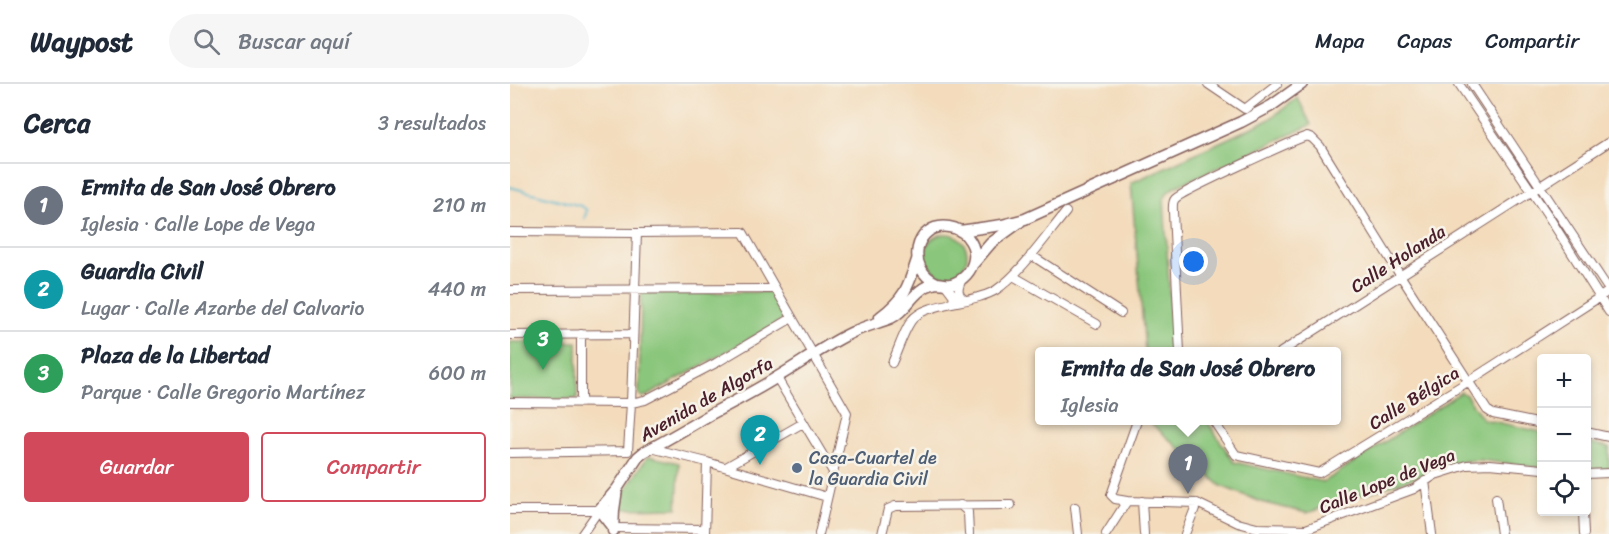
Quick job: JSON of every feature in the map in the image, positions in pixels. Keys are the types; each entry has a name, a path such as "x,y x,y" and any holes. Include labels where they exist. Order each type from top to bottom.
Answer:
{"main road":[{"path":"960,231 1025,219 1241,122 1271,106 1302,84"},
{"path":"973,265 973,246 968,237 960,231 942,227 930,231 919,244 917,260 926,277 941,284 951,284 962,279 970,271 991,243 1025,219"},
{"name":"Avenida de Algorfa","path":"873,323 890,311 902,297 910,284 917,260"},
{"name":"Avenida de Algorfa","path":"599,510 617,489 638,457 651,448 777,378 851,333 896,315 920,291 941,284"},
{"path":"613,531 617,489"},
{"path":"599,510 613,531"}],"street":[{"path":"1208,84 1245,109 1277,84"},
{"path":"1459,84 1532,191 1609,312"},
{"path":"1472,84 1609,291"},
{"path":"1180,347 1173,212 1173,202 1176,197 1307,136 1320,146 1487,410 1493,414 1537,422"},
{"name":"Calle Holanda","path":"1287,347 1609,142"},
{"path":"892,363 909,324 916,316 927,310 991,293 1005,284 1066,212"},
{"path":"510,232 743,232 847,413 819,534"},
{"path":"627,450 631,403 637,233"},
{"path":"1031,255 1121,313"},
{"path":"1013,276 1097,324"},
{"path":"962,279 958,294 965,300"},
{"path":"941,284 954,296 952,303"},
{"path":"510,290 775,289"},
{"name":"Calle Bélgica","path":"1216,425 1236,455 1319,473 1469,381 1609,291"},
{"path":"510,402 631,403 645,400 716,363 792,318"},
{"path":"582,334 582,403"},
{"path":"510,335 633,334"},
{"path":"777,378 833,472"},
{"path":"726,468 803,423"},
{"path":"1106,534 1127,501 1115,499 1111,495 1135,425"},
{"path":"1591,433 1609,437"},
{"path":"651,448 827,497"},
{"path":"510,453 627,450 638,457"},
{"path":"613,531 705,531 707,462"},
{"name":"Calle Lope de Vega","path":"1127,501 1197,503 1238,523 1282,532 1306,529 1414,489 1435,475 1467,465 1490,464 1537,469"},
{"path":"1591,474 1609,473"},
{"path":"1425,481 1432,534"},
{"path":"1496,498 1501,534"},
{"path":"1142,501 1144,534"},
{"path":"1185,534 1197,503"},
{"path":"960,505 968,512 969,534"},
{"path":"882,534 888,509 896,506 1011,505"},
{"path":"1075,507 1078,534"},
{"path":"510,510 614,510"},
{"name":"Avenida de Algorfa","path":"582,534 599,510"},
{"path":"1582,516 1584,534"}],"green space":[{"path":"1298,98 1311,125 1175,187 1164,199 1173,347 1145,347 1131,183 1268,120"},
{"path":"946,234 954,235 961,240 966,247 966,263 961,270 954,275 946,276 938,275 931,270 926,263 925,255 926,247 931,240 938,235"},
{"path":"769,292 784,311 785,317 782,321 647,396 642,397 639,394 641,297 643,293"},
{"path":"510,342 577,342 577,399 510,399"},
{"path":"1461,392 1466,395 1483,419 1537,431 1537,467 1480,460 1465,461 1307,513 1264,503 1221,486 1153,425 1210,425 1234,462 1324,482"},
{"path":"1591,443 1609,447 1609,469 1591,471"},
{"path":"648,456 679,463 677,508 620,509 620,498"}],"waterway":[{"path":"510,187 581,206 587,210 584,219"}],"place":[{"name":"Plaza de la Libertad","path":"543,370"},
{"name":"Guardia Civil","path":"760,465"},
{"name":"Casa-Cuartel de la Guardia Civil","path":"797,468"},
{"name":"Ermita de San José Obrero","path":"1188,494"}]}
